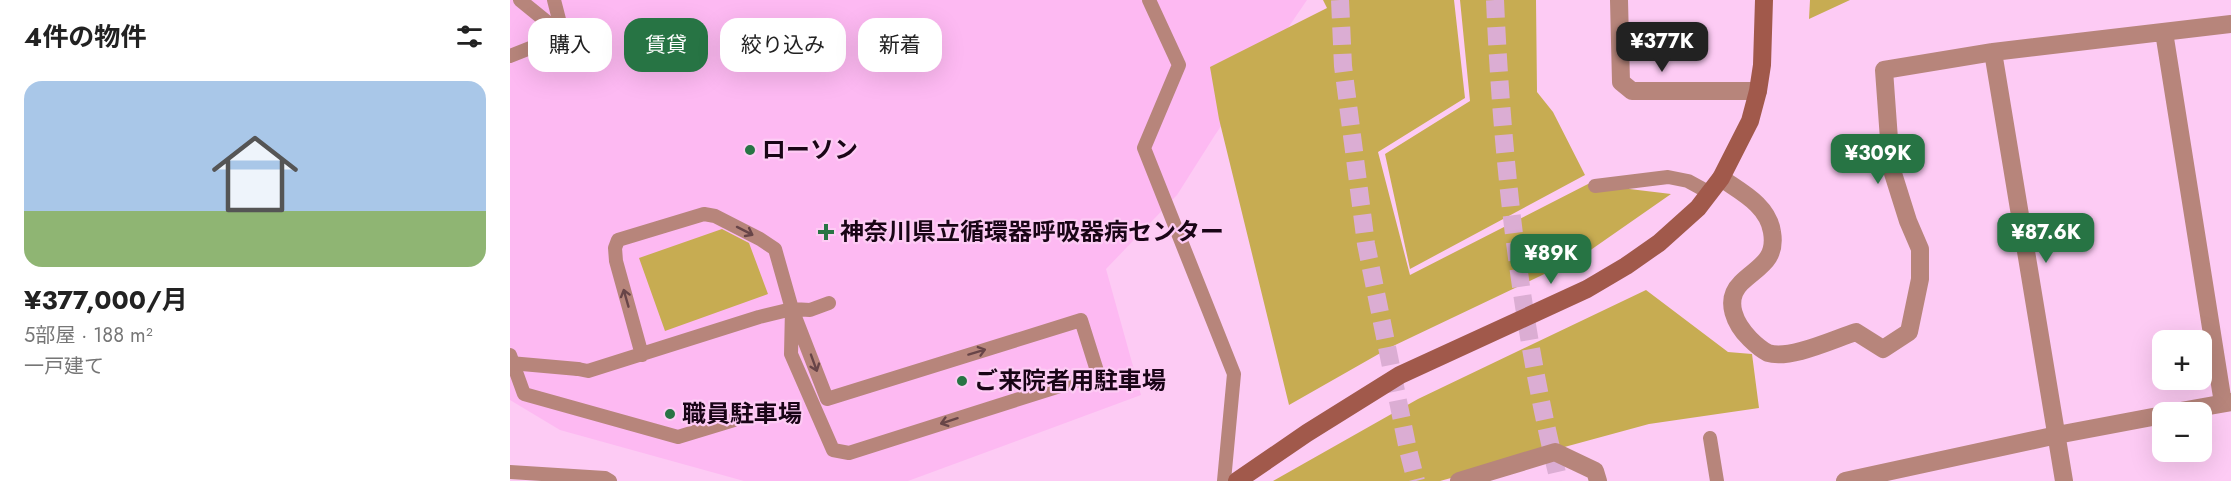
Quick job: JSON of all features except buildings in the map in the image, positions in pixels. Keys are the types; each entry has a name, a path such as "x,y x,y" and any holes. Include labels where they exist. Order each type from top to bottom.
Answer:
{"street":[{"path":"1619,0 1621,82 1632,91 1758,91"},
{"path":"1237,481 1307,433 1400,375 1587,289 1626,266 1659,243 1698,208 1721,178 1750,122 1758,91 1764,0"},
{"path":"1721,178 1755,201 1770,222 1773,234 1773,248 1767,260 1760,269 1739,285 1734,299 1732,316 1741,330 1768,353 1788,354 1856,332 1883,349 1909,332 1920,279 1920,249 1908,221 1891,167 1884,70 1992,52 2231,24"},
{"path":"2164,32 2227,403 2212,406"},
{"path":"1992,52 2064,481"},
{"path":"1845,481 2056,435 2152,417"},
{"path":"1458,481 1555,452 1595,471 1598,481"}],"lane":[{"path":"520,0 542,18"},
{"path":"554,0 558,18"},
{"path":"1149,0 1179,65 1144,148 1234,374 1224,481"},
{"path":"510,56 528,49"},
{"path":"1595,186 1668,177 1688,181 1710,193"},
{"path":"642,355 616,261 615,248 618,240 704,214 715,216 775,249 792,309 827,399"},
{"path":"510,363 588,371 759,316 792,309 810,310 829,303"},
{"path":"792,309 791,354 833,450 849,453 1098,374 1081,320 813,404"},
{"path":"510,355 524,394 678,437 734,420"},
{"path":"1710,438 1717,481"},
{"path":"510,472 605,478 610,481"}],"shaded area":[{"name":"神奈川県立循環器呼吸器病センター","path":"510,0 1307,0 1177,195 1106,269 1141,395 908,481 744,481 560,430 510,400"},
{"path":"1323,0 1454,0 1465,98 1378,152 1410,275 1588,184 1671,194 1582,256 1391,347 1289,405 1219,119 1210,67 1327,8"},
{"path":"1460,0 1536,0 1537,92 1553,112 1585,175 1410,269 1385,154 1470,101"},
{"path":"1810,0 1850,0 1809,19"},
{"path":"722,229 749,243 768,294 665,331 639,258"},
{"path":"1646,290 1728,352 1752,354 1759,408 1649,424 1440,481 1273,481 1418,399"}],"tunnel":[{"path":"1340,0 1343,66 1366,244 1416,481"},
{"path":"1495,0 1502,121 1523,303 1545,422 1559,481"}],"place":[{"name":"ローソン","path":"750,150"},
{"name":"神奈川県立循環器呼吸器病センター","path":"826,232"},
{"name":"ご来院者用駐車場","path":"962,381"},
{"name":"職員駐車場","path":"670,414"}]}
